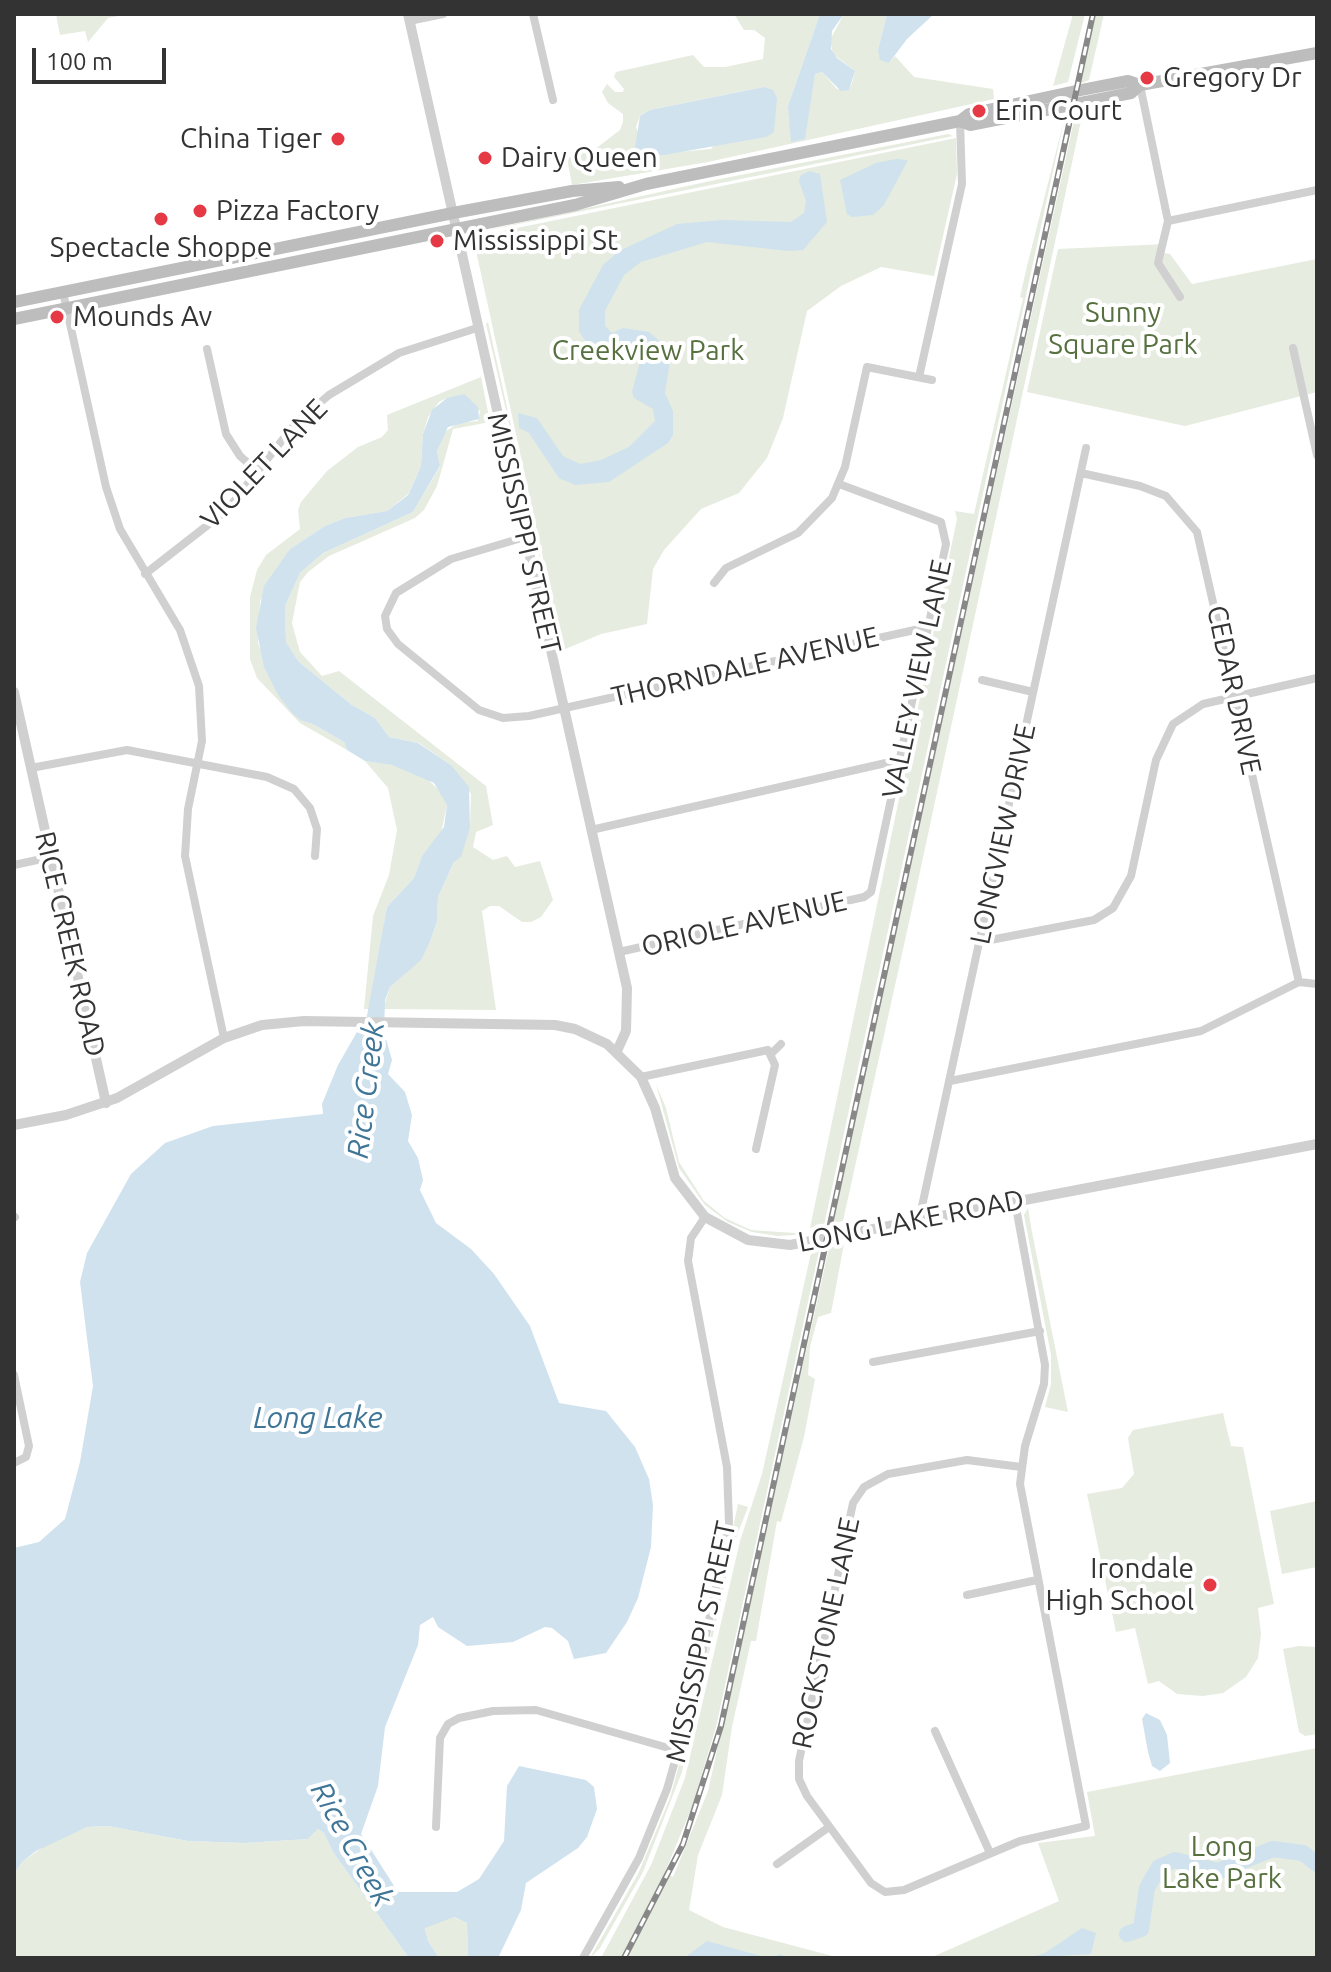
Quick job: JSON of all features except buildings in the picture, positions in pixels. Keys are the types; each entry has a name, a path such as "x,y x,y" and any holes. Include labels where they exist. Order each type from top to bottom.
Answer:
{"main road":[{"path":"14,319 575,205 646,184 960,121 970,125 1131,93 1140,85 1317,53"},
{"path":"14,302 453,213 572,191 646,184"}],"street":[{"path":"408,18 443,14"},
{"path":"533,14 553,100"},
{"name":"MISSISSIPPI STREET","path":"408,18 619,952 629,1012 626,1031 617,1051"},
{"path":"1140,85 1168,221 1158,263 1180,297"},
{"path":"919,377 962,184 960,121"},
{"path":"1168,221 1317,190"},
{"path":"63,292 106,487 120,529 167,606 190,653 202,703 202,741 188,809 185,856 224,1038"},
{"name":"VIOLET LANE","path":"145,574 227,510 295,424 353,378 411,348 477,328"},
{"path":"1293,348 1317,451"},
{"path":"207,349 226,434 240,456 258,472"},
{"path":"714,583 726,568 786,540 811,523 839,484 867,367 932,380"},
{"name":"LONGVIEW DRIVE","path":"919,1220 1086,448"},
{"name":"CEDAR DRIVE","path":"1081,473 1166,496 1189,519 1203,548 1299,982"},
{"name":"VALLEY VIEW LANE","path":"839,484 941,522 946,544 869,895"},
{"name":"THORNDALE AVENUE","path":"525,537 451,559 401,589 390,601 385,622 398,644 479,710 516,718 928,627"},
{"path":"980,942 1094,920 1113,908 1131,876 1156,760 1165,735 1193,708 1317,678"},
{"path":"982,680 1033,692"},
{"name":"RICE CREEK ROAD","path":"14,692 106,1103"},
{"path":"31,768 127,750 267,777 294,789 314,817 318,842 315,856"},
{"path":"591,830 899,760"},
{"path":"14,865 51,857"},
{"name":"ORIOLE AVENUE","path":"619,952 869,895"},
{"path":"950,1081 1201,1031 1249,1010 1299,982 1317,984"},
{"name":"LONG LAKE ROAD","path":"14,1125 106,1103 141,1087 224,1038 278,1023 555,1025 594,1036 617,1051 641,1077 655,1108 675,1178 705,1217 748,1240 790,1245 1317,1144"},
{"path":"772,1053 781,1044"},
{"path":"641,1077 763,1049 772,1053"},
{"path":"756,1149 775,1065 772,1053"},
{"path":"967,1595 1037,1580 1021,1498 1021,1467 1044,1384 1040,1331 1015,1202"},
{"name":"MISSISSIPPI STREET","path":"583,1958 639,1858 679,1751 730,1515 727,1467 688,1261 691,1238 705,1217"},
{"path":"873,1362 1040,1331"},
{"path":"14,1375 29,1446 26,1457 16,1462"},
{"name":"ROCKSTONE LANE","path":"1021,1467 984,1460 952,1462 881,1476 857,1494 850,1512 798,1770 807,1796 829,1827 871,1883 885,1892 904,1890 1020,1841 1086,1826 1037,1580"},
{"path":"436,1827 440,1738 448,1724 459,1718 493,1711 536,1710 679,1751"},
{"path":"935,1731 990,1853"},
{"path":"777,1864 829,1827"}],"green space":[{"path":"56,14 129,14 108,18 88,42 85,31 60,35"},
{"path":"734,14 820,14 788,106 805,117 815,74 822,72 837,89 849,89 852,83 855,71 833,54 830,40 844,14 887,14 878,50 889,63 895,56 914,77 993,89 994,99 708,162 572,185 567,158 594,150 620,130 623,114 608,103 602,92 607,84 615,92 623,92 624,89 614,77 616,72 693,55 704,67 725,67 763,59 765,38 754,30 744,30","holes":["764,87 711,149 646,155 636,127 640,116 650,110"]},
{"path":"1073,14 1085,14 1068,82 1053,86"},
{"path":"1096,14 1104,14 1089,80 1079,84"},
{"path":"1065,116 824,1225 810,1228 957,519 955,511 974,514 1023,298 1020,297 1027,266"},
{"path":"1075,116 1082,116 915,895 843,1221 832,1224"},
{"path":"948,134 953,136 474,233 710,181"},
{"name":"Creekview Park","path":"956,138 957,174 934,276 881,267 841,286 807,311 783,418 767,458 739,493 701,509 664,550 653,569 647,624 601,634 563,650 473,237"},
{"name":"Sunny Square Park","path":"1166,244 1164,253 1170,254 1192,284 1317,259 1317,392 1185,426 1027,392 1058,249"},
{"path":"488,322 556,627 486,324"},
{"path":"481,377 490,422 453,429 437,486 424,510 415,518 329,556 308,572 300,582 292,623 300,652 322,676 339,671 486,786 493,825 476,832 473,847 493,860 507,856 515,867 540,861 553,900 541,917 531,922 522,922 499,906 490,906 482,911 496,1010 383,1009 390,987 420,960 430,942 437,921 438,897 470,828 471,794 451,765 419,743 389,737 375,718 352,705 299,662 286,642 285,606 300,573 323,553 413,512 440,467 437,451 445,432 458,423 478,421 480,411 447,398 439,402 428,417 423,434 421,466 408,494 387,511 345,518 325,526 290,549 260,601 258,643 278,695 302,721 344,742 347,750 300,723 257,678 250,659 250,597 257,570 266,555 300,529 298,510 301,502 327,471 358,447 382,437 388,430 387,415"},
{"path":"365,761 393,765 427,779 442,793 447,805 441,833 422,856 414,878 387,907 370,1009 364,1009 373,916 389,875 397,830 388,788"},
{"path":"656,1084 666,1108 679,1162 704,1201 725,1218 751,1230 808,1234 778,1236 752,1232 728,1222 705,1205 679,1168"},
{"path":"1028,1208 1068,1412 1045,1407 1051,1384 1051,1355 1024,1215"},
{"path":"844,1244 831,1313 818,1317 810,1347 808,1375 815,1379 804,1437 781,1522 777,1521 756,1641 751,1641 732,1727 722,1795 698,1855 689,1910 723,1927 840,1958 601,1958 651,1865 685,1778 740,1541 762,1474 811,1253 819,1251 716,1727 692,1807 665,1872 673,1877 708,1791 829,1248"},
{"path":"1223,1413 1231,1446 1243,1447 1274,1604 1258,1608 1261,1634 1258,1658 1246,1677 1223,1693 1203,1696 1177,1694 1159,1681 1148,1684 1135,1628 1116,1632 1087,1494 1122,1488 1134,1474 1128,1438 1133,1430"},
{"path":"1317,1501 1317,1567 1282,1574 1270,1511"},
{"path":"738,1504 748,1507 734,1543 682,1772 643,1872 600,1948 590,1958 638,1874 670,1798 699,1691"},
{"path":"1317,1647 1317,1734 1305,1736 1299,1732 1283,1649"},
{"name":"Long Lake Park","path":"1317,1748 1317,1958 930,1958 1059,1901 1038,1843 1095,1836 1087,1792"},
{"path":"108,1826 188,1841 244,1843 308,1839 318,1829 324,1833 333,1852 409,1958 14,1958 14,1874 22,1862 46,1845 87,1827"},
{"path":"453,1917 467,1923 468,1958 439,1958 428,1941 425,1927"}],"water":[{"path":"820,14 844,14 832,31 831,49 837,58 855,71 849,90 841,91 822,72 815,74 805,139 791,142 788,106"},
{"path":"887,14 934,14 907,39 889,63 880,60 878,50"},
{"path":"764,87 773,90 777,98 774,132 766,137 664,155 646,155 635,147 640,116 650,110"},
{"path":"908,160 884,205 873,215 852,217 847,214 840,180 876,163"},
{"path":"810,171 820,174 827,222 803,250 707,242 641,262 624,275 605,311 605,326 612,333 623,328 649,332 665,346 670,361 665,393 673,411 673,435 668,443 609,482 575,485 559,478 529,433 519,428 518,413 537,418 563,456 580,464 601,460 629,447 655,421 653,409 634,398 632,392 640,362 634,350 623,347 610,361 597,361 579,331 579,310 603,265 619,251 677,224 722,220 791,222 804,213 806,201 799,181 801,175"},
{"name":"Long Lake","path":"464,394 478,407 479,419 448,427 437,451 440,466 413,512 323,553 300,573 285,606 286,642 299,662 352,705 375,718 389,737 418,743 451,765 469,787 470,828 461,857 454,862 438,897 437,921 430,942 421,960 390,987 385,1000 384,1032 392,1060 388,1074 405,1092 412,1115 408,1141 418,1158 423,1180 420,1190 436,1223 471,1249 494,1274 530,1326 559,1403 606,1411 635,1447 649,1479 653,1505 651,1547 638,1598 627,1622 606,1653 574,1659 568,1641 552,1628 545,1627 513,1642 467,1646 438,1627 433,1617 420,1625 418,1645 385,1727 378,1786 361,1834 398,1892 457,1892 479,1879 504,1841 507,1786 519,1766 586,1780 594,1787 597,1809 587,1837 578,1848 526,1883 521,1910 498,1958 468,1958 467,1923 454,1917 425,1928 428,1941 439,1958 409,1958 333,1852 324,1833 318,1829 308,1839 244,1843 188,1841 108,1826 87,1827 36,1851 22,1862 14,1874 14,1548 39,1542 65,1519 80,1462 93,1386 80,1282 87,1253 131,1174 165,1143 213,1126 323,1114 322,1104 338,1065 357,1032 364,1032 387,907 414,878 422,856 444,827 447,805 434,783 392,765 365,761 347,750 344,742 292,713 278,695 264,667 256,628 264,586 290,549 325,526 345,518 387,511 408,495 421,466 423,434 432,410 447,398"},
{"path":"1146,1713 1160,1720 1167,1735 1170,1763 1160,1771 1152,1766 1148,1752 1142,1719"},
{"path":"1082,1928 1096,1933 1091,1954 1028,1958 1045,1953"},
{"path":"707,1941 768,1958 684,1958"}],"waterway":[{"name":"Rice Creek","path":"1127,1934 1141,1929 1147,1888 1159,1867 1175,1860 1218,1871 1273,1849 1303,1853 1317,1864"}],"railway":[{"path":"624,1958 683,1844 721,1726 1093,14"}],"place":[{"name":"Gregory Dr","path":"1147,78"},
{"name":"Erin Court","path":"979,111"},
{"name":"China Tiger","path":"338,139"},
{"name":"Dairy Queen","path":"485,158"},
{"name":"Pizza Factory","path":"200,211"},
{"name":"Spectacle Shoppe","path":"161,219"},
{"name":"Mississippi St","path":"437,241"},
{"name":"Mounds Av","path":"57,317"},
{"name":"Irondale High School","path":"1210,1585"}]}
